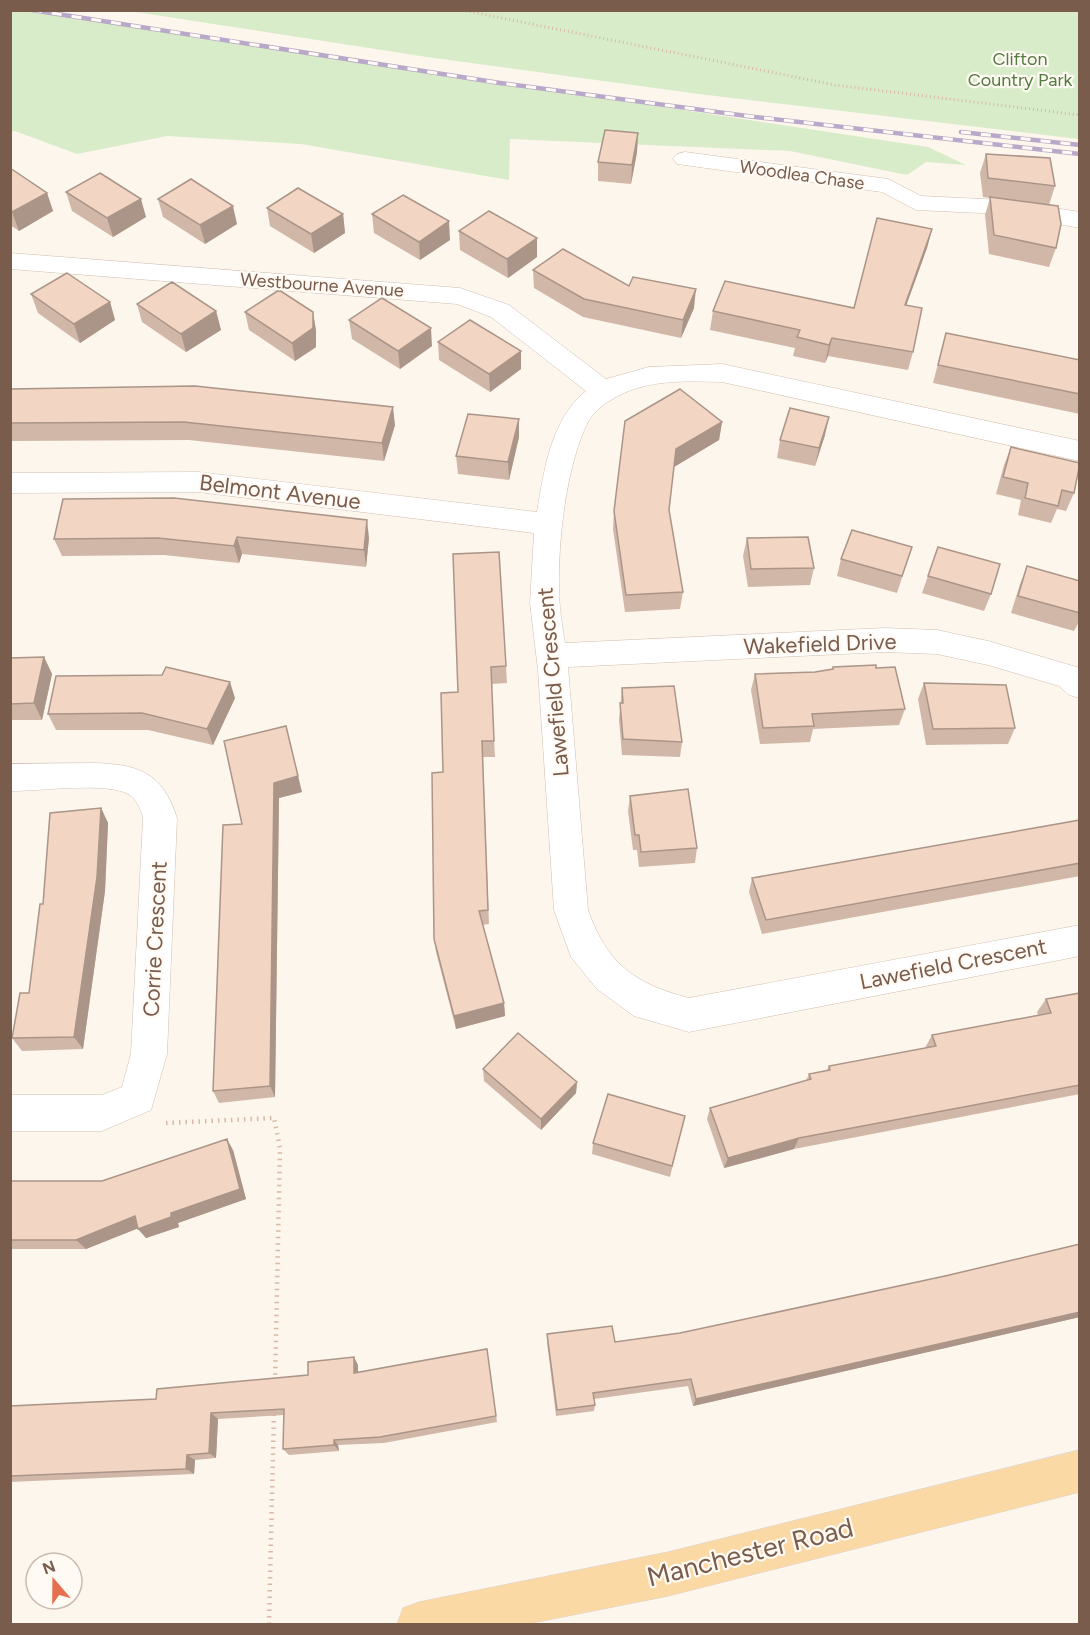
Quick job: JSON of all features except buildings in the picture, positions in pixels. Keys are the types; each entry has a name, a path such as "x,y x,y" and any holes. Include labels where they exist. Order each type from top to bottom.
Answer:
{"main road":[{"name":"Manchester Road","path":"419,1624 668,1574 1080,1471"}],"street":[{"name":"Woodlea Chase","path":"685,159 888,186 913,210 1041,211 1080,220"},
{"name":"Westbourne Avenue","path":"10,261 460,296 500,311 604,391"},
{"name":"Lawefield Crescent","path":"1080,451 722,373 680,372 637,376 604,391 584,407 571,426 549,524 544,582 552,656 571,910 583,946 589,954 609,978 647,1004 689,1015 1080,940"},
{"name":"Belmont Avenue","path":"10,483 198,482 549,524"},
{"name":"Wakefield Drive","path":"552,656 885,640 937,642 988,653 1069,677 1080,686"},
{"name":"Corrie Crescent","path":"10,778 112,778 134,782 157,804 160,818 149,1054 138,1098"},
{"path":"10,1113 102,1113 138,1098"}],"path":[{"path":"462,10 835,85 1080,115"},
{"path":"138,1098 159,1124 274,1118 280,1148 274,1386"},
{"path":"269,1624 274,1398"}],"green space":[{"path":"22,10 928,147 966,165 926,162 907,175 790,151 510,139 509,180 301,144 167,136 77,154 15,131 11,132 11,11"},
{"name":"Clifton Country Park","path":"129,11 1079,11 1079,139 699,94 427,57"}],"railway":[{"path":"32,10 500,83 747,116 1080,154"},
{"path":"961,132 1080,145"}]}
